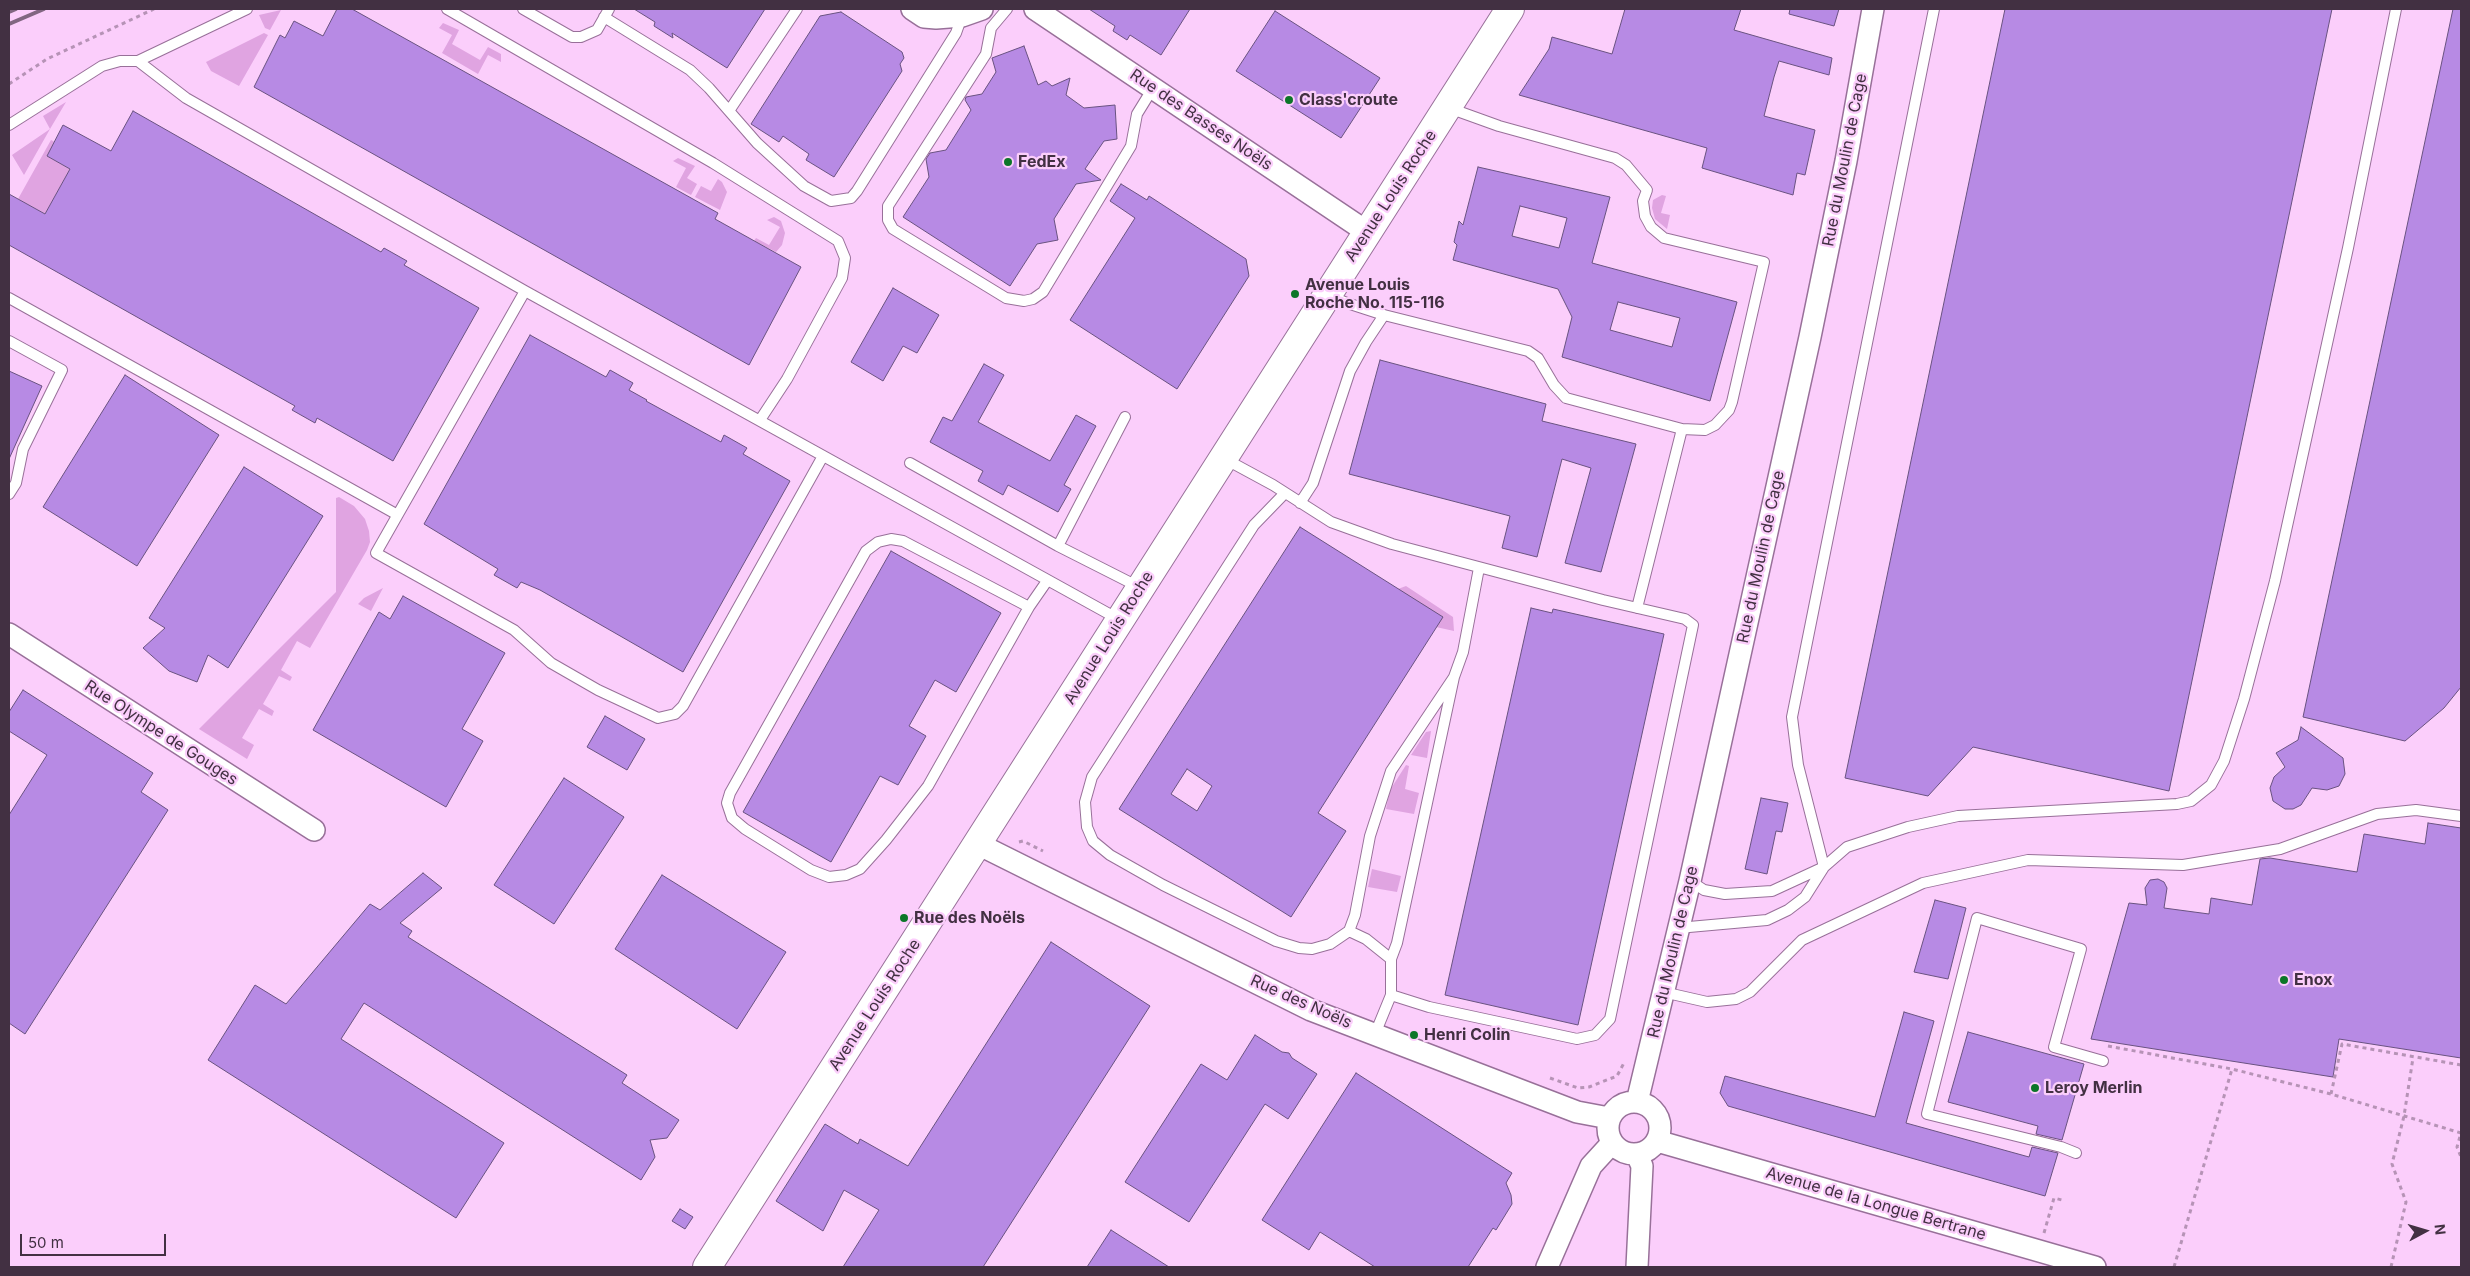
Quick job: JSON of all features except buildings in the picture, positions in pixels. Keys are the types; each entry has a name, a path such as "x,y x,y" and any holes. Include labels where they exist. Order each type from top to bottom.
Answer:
{"main road":[{"name":"Avenue Louis Roche","path":"707,1267 1510,9"}],"street":[{"path":"912,9 930,18 962,16 982,9"},
{"name":"Rue des Basses Noëls","path":"1035,9 1367,232"},
{"name":"Rue du Moulin de Cage","path":"1637,1102 1690,881 1810,337 1846,161 1873,9"},
{"name":"Rue Olympe de Gouges","path":"9,634 314,830"},
{"name":"Rue des Noëls","path":"978,844 1290,1000 1577,1112 1609,1118"},
{"path":"1637,1102 1652,1110 1657,1116 1660,1133 1657,1141 1645,1152 1637,1155 1623,1153 1612,1143 1607,1127 1609,1118 1620,1105 1637,1102"},
{"name":"Avenue de la Longue Bertrane","path":"1657,1141 2096,1267"},
{"path":"1547,1267 1591,1166 1612,1143"},
{"path":"1637,1155 1642,1166 1637,1267"}],"lane":[{"path":"9,125 102,66 120,61 138,61 247,9"},
{"path":"447,9 713,163 838,242 845,258 842,278 781,388 760,420"},
{"path":"523,9 572,37 591,34 597,30 607,13 690,70 757,143 804,186 831,201 851,198 857,191 956,33 962,16"},
{"path":"729,111 797,9"},
{"path":"1007,9 991,28 986,54 888,206 888,220 893,229 1006,298 1024,301 1034,299 1043,292 1131,146 1137,114 1153,88"},
{"path":"1824,867 1798,765 1792,717 1934,9"},
{"path":"1678,928 1767,920 1788,910 1804,897 1824,867 1847,847 1908,827 1958,816 2177,804 2190,801 2211,786 2224,761 2244,699 2275,581 2348,248 2396,9"},
{"path":"138,61 186,98 525,291 1121,621"},
{"path":"1328,295 1347,304 1384,315 1528,351 1538,358 1554,385 1566,398 1682,429 1705,430 1715,425 1729,410 1764,262 1664,238 1657,233 1645,216 1643,201 1647,190 1626,165 1615,158 1601,152 1499,126 1448,108"},
{"path":"525,291 396,514 376,553 514,630 551,663 598,690 650,716 658,718 667,718 675,714 683,706 822,456"},
{"path":"9,298 396,514"},
{"path":"1300,503 1313,483 1350,371 1384,315"},
{"path":"9,341 62,370 23,449 16,483 9,494"},
{"path":"1058,546 1125,417"},
{"path":"1637,608 1682,429"},
{"path":"1223,458 1331,522 1392,544 1479,568 1685,619 1693,625 1610,1019 1595,1035 1577,1039 1429,1007 1391,995"},
{"path":"910,463 1058,546 1140,588"},
{"path":"1285,493 1254,525 1092,777 1085,802 1085,814 1093,841 1102,849 1163,885 1276,941 1299,948 1312,948 1330,944 1349,930 1355,916 1370,836 1391,771 1454,677"},
{"path":"1029,607 903,541 891,539 878,542 866,551 730,792 727,803 732,818 745,829 811,870 829,877 846,875 860,869 886,840 928,786 1029,607 1047,581"},
{"path":"1375,1034 1391,995 1391,959 1397,943 1454,677 1463,652 1479,568"},
{"path":"1663,992 1707,1002 1736,999 1750,992 1802,940 1923,883 2028,860 2184,864 2280,849 2377,814 2416,810 2461,816"},
{"path":"1690,881 1704,890 1726,894 1759,893 1779,888 1824,867"},
{"path":"2076,1153 2060,1147 1927,1114 1977,918 2081,949 2054,1047 2103,1061"},
{"path":"1349,930 1366,939 1391,959"}],"path":[{"path":"9,84 47,59 154,9"},
{"path":"1016,843 1022,841 1048,854"},
{"path":"2331,1094 2342,1044 2461,1065"},
{"path":"2103,1061 2108,1046 2232,1069 2331,1094 2461,1132 2457,1147 2461,1156"},
{"path":"2391,1267 2406,1202 2392,1164 2404,1116 2414,1058"},
{"path":"2174,1267 2232,1069"},
{"path":"1549,1077 1568,1084"},
{"path":"2044,1233 2054,1198 2062,1200"}],"shaded area":[{"path":"281,10 270,30 265,28 259,15"},
{"path":"443,23 459,30 452,44 480,60 488,47 501,54 501,62 488,55 478,74 442,53 452,35 439,28"},
{"path":"264,33 268,35 239,86 211,71 206,62"},
{"path":"66,102 50,129 43,116"},
{"path":"50,129 24,175 12,155"},
{"path":"51,140 55,142 47,156 70,169 45,214 18,199"},
{"path":"678,158 695,166 687,178 697,184 691,195 676,187 686,168 673,161"},
{"path":"718,179 722,182 727,192 720,210 695,197 701,186 711,191"},
{"path":"1662,195 1666,196 1661,213 1670,215 1667,229 1655,219 1652,208 1653,200"},
{"path":"774,217 781,221 785,233 782,245 776,252 754,241 756,238 769,245 780,227 767,220"},
{"path":"339,497 354,506 365,519 370,542 310,648 297,641 281,670 292,677 290,681 279,676 263,704 274,711 272,716 259,709 242,738 254,745 247,759 199,729 336,592 336,498"},
{"path":"1406,586 1453,617 1454,631 1436,627 1398,589"},
{"path":"383,588 371,611 358,604 364,598"},
{"path":"1431,731 1427,758 1411,755 1426,732"},
{"path":"1406,765 1409,766 1405,789 1419,793 1414,814 1386,809 1390,790"},
{"path":"1372,869 1401,876 1397,892 1368,887"}],"railway":[{"path":"9,12 16,9"},
{"path":"9,24 44,9"}],"place":[{"name":"Class'croute","path":"1289,100"},
{"name":"FedEx","path":"1008,162"},
{"name":"Avenue Louis Roche No. 115-116","path":"1295,294"},
{"name":"Rue des Noëls","path":"904,918"},
{"name":"Enox","path":"2284,980"},
{"name":"Henri Colin","path":"1414,1035"},
{"name":"Leroy Merlin","path":"2035,1088"}]}
